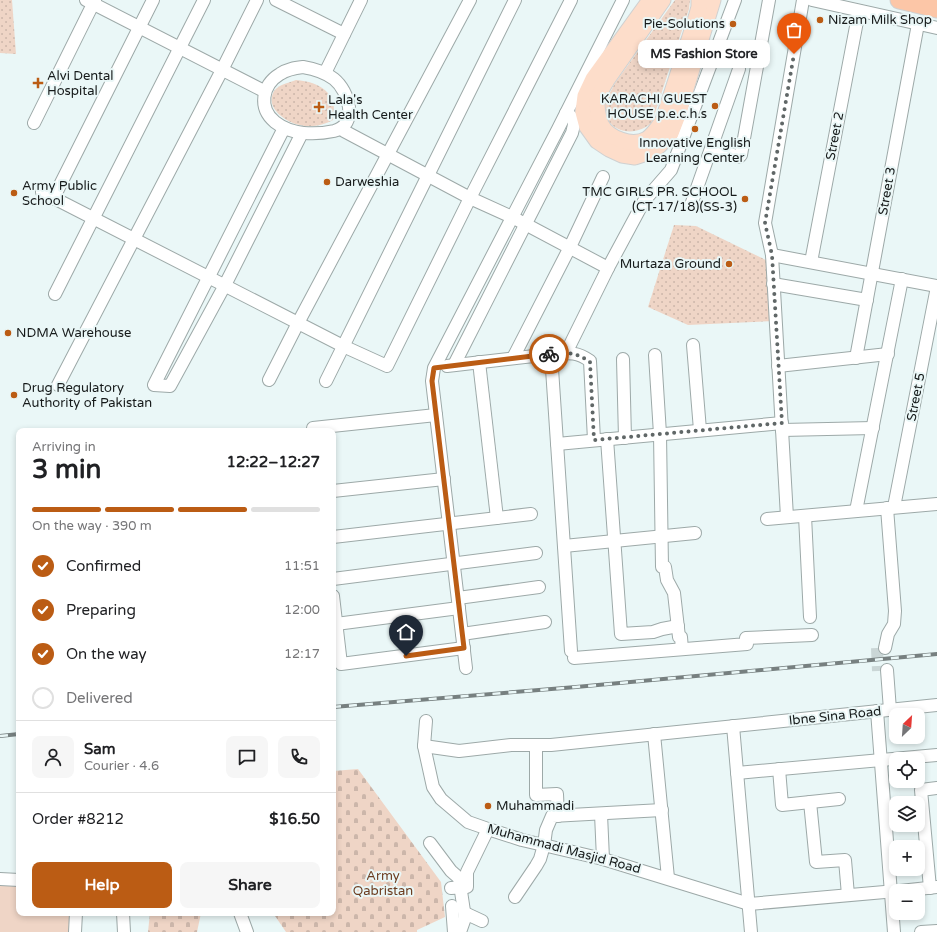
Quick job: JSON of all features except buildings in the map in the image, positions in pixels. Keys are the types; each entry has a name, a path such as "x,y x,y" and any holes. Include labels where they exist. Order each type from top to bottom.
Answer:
{"highway":[{"path":"898,0 937,9"}],"main road":[{"path":"650,0 593,79 585,96 583,112 587,127 597,142 622,155 635,157 650,152 660,145 670,133 678,115 713,0"},
{"path":"663,0 607,80 597,101 597,112 601,124 609,133 621,140 633,143 646,140 656,130 662,120 695,21 699,7 699,0"}],"street":[{"path":"53,199 153,0"},
{"path":"55,294 181,49 204,0"},
{"path":"58,385 257,0"},
{"path":"276,0 344,34"},
{"path":"325,73 361,0"},
{"path":"269,380 470,0"},
{"path":"326,380 516,0"},
{"path":"42,192 53,199 298,323 387,366 470,198 571,0"},
{"path":"466,668 432,381 434,368 623,0"},
{"path":"712,148 738,157 741,155 769,0"},
{"path":"787,517 772,255 765,223 803,0"},
{"path":"812,0 937,28"},
{"path":"34,123 91,1 140,28 264,91"},
{"path":"566,353 608,268 644,201 671,170 733,5"},
{"name":"Street 2","path":"811,262 859,11"},
{"name":"Street 3","path":"856,358 918,24"},
{"path":"303,67 315,69 325,73 335,80 342,88 347,98 349,108 347,123 342,128 327,133 302,133 284,128 275,122 267,112 264,104 264,91 271,81 290,69 303,67"},
{"path":"691,205 739,69"},
{"path":"454,365 572,133 574,124 572,117 566,112"},
{"path":"284,128 154,385 170,386 225,285 302,133"},
{"path":"342,128 344,131 428,177 526,224 608,268"},
{"path":"513,358 570,248 603,177"},
{"path":"772,255 937,286"},
{"path":"856,511 902,279"},
{"path":"773,284 867,300"},
{"name":"Street 5","path":"881,648 894,624 895,611 891,508 937,286"},
{"path":"693,345 700,430"},
{"path":"434,368 551,354 580,354 590,362 594,440"},
{"path":"551,354 573,654 682,649 747,644 746,638 812,635"},
{"path":"655,354 660,434 662,567 666,567 667,580 674,593 679,637 681,637 682,649"},
{"path":"778,366 888,354"},
{"path":"623,359 625,438"},
{"path":"479,362 497,518"},
{"path":"313,428 436,415"},
{"path":"557,444 700,430 782,426 873,428"},
{"path":"607,439 621,634 653,632 678,626"},
{"path":"336,491 444,479"},
{"path":"767,519 937,504"},
{"path":"336,536 531,514"},
{"path":"805,516 810,617"},
{"path":"564,546 695,533"},
{"path":"336,579 536,554"},
{"path":"464,648 341,664 336,624 459,603 539,587"},
{"path":"462,634 545,622"},
{"path":"883,670 883,711 880,760 895,884"},
{"name":"Ibne Sina Road","path":"424,746 459,751 511,745 551,745 937,705"},
{"name":"Muhammadi Masjid Road","path":"426,721 424,746 433,787 441,799 468,822 522,840 603,859 749,904"},
{"path":"733,726 751,932"},
{"path":"654,734 668,878"},
{"path":"536,745 536,795 557,794 558,816"},
{"path":"737,773 937,754"},
{"path":"779,769 782,805 839,799"},
{"path":"934,887 932,850 921,790 937,788"},
{"path":"810,802 816,862 845,860 848,896"},
{"path":"516,897 536,866 544,845 546,830 552,816 662,810"},
{"path":"601,814 603,859"},
{"path":"456,888 467,887 467,872 488,829"},
{"path":"430,843 459,878 456,888 465,918"},
{"path":"0,879 16,880"},
{"path":"749,904 889,893"},
{"path":"452,906 454,932"},
{"path":"460,932 467,914 482,921"},
{"path":"75,932 76,916"},
{"path":"123,916 124,932"},
{"path":"241,916 247,932"},
{"path":"894,932 895,920"},
{"path":"921,932 937,931"}],"green space":[{"path":"0,0 12,0 16,54 0,53"},
{"path":"675,0 690,0 689,9 652,122 636,131 630,132 618,129 608,120 603,106 615,83"},
{"path":"296,80 313,83 326,91 333,103 333,120 317,126 304,126 295,124 278,114 272,103 274,91 281,85"},
{"path":"674,225 696,226 772,263 775,321 688,325 648,307"},
{"name":"Army Qabristan","path":"358,769 441,882 445,917 417,930 417,932 286,932 275,916 336,916 336,771"},
{"path":"0,881 16,882 16,916 76,916 75,932 0,932"},
{"path":"150,916 200,916 197,932 148,932"}],"tunnel":[{"path":"877,648 878,671"}],"railway":[{"path":"336,707 576,687 937,654"},
{"path":"0,736 16,734"}],"way so far":[{"path":"549,354 580,354 590,362 594,440 782,423 772,255 765,223 794,54"}],"place":[{"name":"Nizam Milk Shop","path":"820,20"},
{"name":"Pie-Solutions","path":"733,24"},
{"name":"MS Fashion Store","path":"794,54"},
{"name":"Alvi Dental Hospital","path":"38,83"},
{"name":"KARACHI GUEST HOUSE p.e.c.h.s","path":"715,106"},
{"name":"Lala's Health Center","path":"319,107"},
{"name":"Innovative English Learning Center","path":"695,129"},
{"name":"Darweshia","path":"327,182"},
{"name":"Army Public School","path":"14,193"},
{"name":"TMC GIRLS PR. SCHOOL (CT-17/18)(SS-3)","path":"745,199"},
{"name":"Murtaza Ground","path":"729,264"},
{"name":"NDMA Warehouse","path":"8,333"},
{"name":"Drug Regulatory Authority of Pakistan","path":"14,395"},
{"name":"Muhammadi","path":"488,806"}],"route":[{"path":"406,656 464,648 432,381 434,368 549,354"}]}
